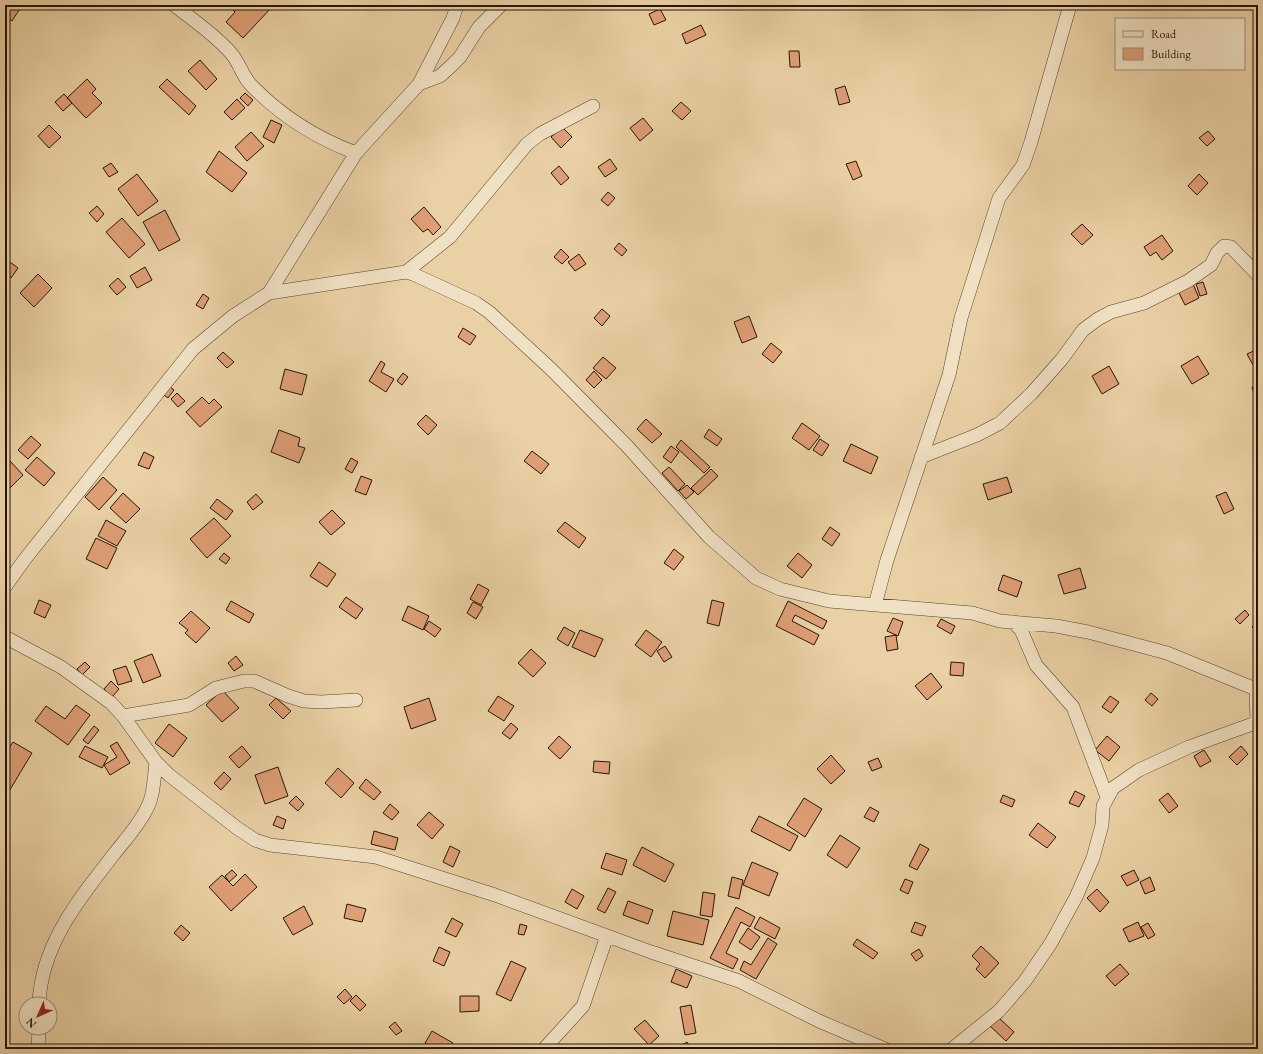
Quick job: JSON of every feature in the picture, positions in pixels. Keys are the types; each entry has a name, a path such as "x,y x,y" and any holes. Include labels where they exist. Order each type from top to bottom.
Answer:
{"street":[{"path":"174,5 232,53 240,69 251,85 291,120 328,143 356,153"},
{"path":"269,293 356,153 419,84 453,18 457,5"},
{"path":"419,84 440,76 451,66 460,57 479,27 500,5"},
{"path":"875,605 887,560 949,375 961,318 999,198 1022,165 1031,142 1070,5"},
{"path":"5,587 194,349 233,316 269,293 406,272 450,237 527,144 564,121 593,106"},
{"path":"921,457 977,435 1000,424 1031,394 1062,360 1083,330 1111,312 1144,304 1188,281 1211,265 1217,253 1224,246 1231,247 1258,275"},
{"path":"406,272 476,303 489,312 552,370 628,446 709,537 756,578 780,589 829,601 972,613 1000,621 1056,626 1088,632 1167,653 1257,689 1257,722 1189,747 1139,770 1113,788 1103,806 1102,825 1093,858 1076,897 1051,942 1024,980 999,1011 952,1049"},
{"path":"1013,622 1021,630 1036,665 1073,708 1107,797"},
{"path":"5,637 61,667 111,703 124,716 156,762 254,840 270,845 376,857 495,895 607,936 739,981 819,1021 886,1049"},
{"path":"124,716 189,704 216,688 244,681 254,681 288,696 304,701 321,702 356,700"},
{"path":"40,996 46,960 68,916 79,898 133,830 147,809 156,762"},
{"path":"544,1049 583,1006 607,936"},
{"path":"38,1049 39,1036"}],"building":[{"path":"5,5 21,7 12,21 5,16"},
{"path":"234,5 267,5 271,8 243,38 226,22 235,12 231,8"},
{"path":"344,5 357,5 355,9"},
{"path":"660,9 666,20 654,25 649,14"},
{"path":"701,25 706,35 686,44 682,34"},
{"path":"789,51 799,51 800,67 790,67"},
{"path":"200,60 217,79 206,90 188,71"},
{"path":"87,79 96,89 92,93 102,103 86,118 67,98"},
{"path":"167,79 196,106 189,115 159,87"},
{"path":"845,86 850,102 839,105 835,89"},
{"path":"245,93 253,100 248,106 240,98"},
{"path":"64,94 72,103 63,111 55,102"},
{"path":"237,99 245,108 232,120 224,112"},
{"path":"681,102 691,111 682,120 672,111"},
{"path":"643,118 653,130 640,141 630,128"},
{"path":"271,120 282,125 274,143 263,137"},
{"path":"49,125 61,137 49,148 38,136"},
{"path":"562,127 572,137 561,148 551,137"},
{"path":"1208,131 1215,139 1207,146 1199,138"},
{"path":"251,132 264,146 247,161 235,147"},
{"path":"219,151 247,173 232,192 206,172"},
{"path":"610,159 617,169 605,177 598,167"},
{"path":"856,161 862,176 853,180 846,164"},
{"path":"111,163 118,172 109,177 103,168"},
{"path":"559,166 569,178 561,185 551,173"},
{"path":"137,174 158,201 138,216 118,189"},
{"path":"1199,174 1208,183 1197,195 1188,186"},
{"path":"608,192 615,198 608,206 601,200"},
{"path":"97,206 104,214 97,222 89,213"},
{"path":"424,207 441,227 433,235 428,229 423,232 411,219"},
{"path":"165,210 180,240 159,251 143,222"},
{"path":"122,218 145,244 129,258 106,232"},
{"path":"1082,224 1093,235 1082,245 1071,234"},
{"path":"1162,235 1173,251 1162,260 1156,252 1150,256 1144,247"},
{"path":"619,243 627,250 622,256 614,249"},
{"path":"561,249 569,257 562,264 554,257"},
{"path":"579,254 586,264 575,271 568,262"},
{"path":"10,262 18,268 11,278 5,274 5,270"},
{"path":"145,267 152,280 137,288 130,276"},
{"path":"38,274 52,288 34,307 20,293"},
{"path":"118,278 126,287 117,295 109,286"},
{"path":"1203,282 1207,294 1200,296 1196,284"},
{"path":"1193,284 1199,298 1185,305 1178,291"},
{"path":"203,294 209,298 203,309 196,305"},
{"path":"602,309 610,316 602,326 594,318"},
{"path":"749,316 757,337 742,343 734,322"},
{"path":"463,328 476,336 470,345 458,337"},
{"path":"771,343 782,352 773,363 762,354"},
{"path":"1258,349 1258,363 1253,365 1247,354"},
{"path":"223,352 234,362 227,368 217,358"},
{"path":"1198,356 1209,374 1192,384 1181,366"},
{"path":"603,357 616,368 606,379 593,368"},
{"path":"381,361 385,364 381,372 394,379 386,392 369,381"},
{"path":"1109,366 1119,384 1102,394 1092,376"},
{"path":"285,369 307,375 302,395 280,389"},
{"path":"594,371 602,380 594,388 586,380"},
{"path":"403,373 408,377 402,385 397,381"},
{"path":"167,385 174,390 168,398 161,393"},
{"path":"1258,386 1258,399 1256,400 1252,387"},
{"path":"177,393 185,401 178,407 171,399"},
{"path":"202,397 209,404 214,399 222,407 200,427 186,412"},
{"path":"426,415 437,425 428,435 417,424"},
{"path":"646,419 662,434 652,443 637,429"},
{"path":"802,423 820,436 809,450 792,438"},
{"path":"709,429 722,439 717,446 704,437"},
{"path":"279,430 300,438 298,446 305,448 299,463 271,452"},
{"path":"31,436 41,445 28,459 18,450"},
{"path":"820,439 829,445 822,456 813,450"},
{"path":"681,440 710,467 704,473 676,447"},
{"path":"851,444 878,457 871,474 843,461"},
{"path":"671,446 679,452 671,463 663,457"},
{"path":"532,451 549,464 541,474 524,461"},
{"path":"144,452 154,457 149,469 138,465"},
{"path":"37,457 55,473 44,486 25,470"},
{"path":"351,458 358,462 352,473 345,469"},
{"path":"10,461 23,475 8,490 5,487 5,466"},
{"path":"669,467 685,484 678,491 662,473"},
{"path":"711,469 718,476 698,495 691,488"},
{"path":"361,476 372,480 366,495 355,491"},
{"path":"103,477 117,490 99,510 85,497"},
{"path":"1007,477 1012,492 988,500 983,484"},
{"path":"687,485 694,492 686,499 679,491"},
{"path":"1226,492 1234,509 1224,514 1216,496"},
{"path":"123,493 140,509 126,523 110,508"},
{"path":"256,494 263,502 253,510 247,502"},
{"path":"217,499 233,511 226,520 210,508"},
{"path":"332,510 345,523 331,535 319,522"},
{"path":"214,518 231,536 207,558 190,539"},
{"path":"106,520 126,531 117,546 98,536"},
{"path":"565,522 586,538 579,548 557,531"},
{"path":"830,527 840,534 832,546 822,539"},
{"path":"96,538 117,548 107,569 86,559"},
{"path":"674,549 684,557 674,570 664,563"},
{"path":"224,553 230,558 226,564 219,559"},
{"path":"798,553 812,565 802,578 787,566"},
{"path":"319,562 336,574 327,587 310,576"},
{"path":"1080,568 1086,588 1064,594 1058,575"},
{"path":"1003,575 1022,582 1017,597 998,590"},
{"path":"478,584 489,590 481,605 470,599"},
{"path":"346,597 363,609 356,619 339,607"},
{"path":"39,600 51,605 45,618 34,613"},
{"path":"712,600 724,603 719,626 707,623"},
{"path":"231,601 254,614 249,623 226,610"},
{"path":"788,601 827,621 823,629 795,615 792,621 819,635 814,645 776,626"},
{"path":"473,602 483,607 476,619 467,613"},
{"path":"408,606 429,616 423,630 402,620"},
{"path":"1245,610 1249,615 1240,624 1235,619"},
{"path":"191,611 210,628 196,643 185,633 188,630 179,623"},
{"path":"893,618 903,622 898,636 887,631"},
{"path":"941,619 955,626 951,634 937,626"},
{"path":"429,621 441,629 435,637 424,629"},
{"path":"1258,621 1258,633 1252,627"},
{"path":"564,627 575,633 568,646 557,639"},
{"path":"580,630 603,639 595,657 572,647"},
{"path":"646,630 662,642 651,657 635,645"},
{"path":"896,635 898,649 887,651 885,637"},
{"path":"665,646 672,657 664,662 657,651"},
{"path":"531,649 546,663 533,677 518,663"},
{"path":"152,654 161,676 143,683 134,661"},
{"path":"236,656 243,665 234,671 228,663"},
{"path":"85,662 90,667 82,675 77,669"},
{"path":"951,662 964,663 963,676 950,675"},
{"path":"126,666 132,681 118,685 113,670"},
{"path":"931,673 942,687 927,700 915,686"},
{"path":"111,681 119,689 112,697 104,689"},
{"path":"222,690 239,708 222,722 206,705"},
{"path":"1151,693 1158,699 1152,706 1145,700"},
{"path":"498,696 514,706 504,721 488,711"},
{"path":"1110,696 1119,702 1111,713 1102,707"},
{"path":"276,698 291,711 283,719 269,705"},
{"path":"429,698 436,720 411,729 404,707"},
{"path":"76,705 90,715 68,745 35,721 46,706 65,719"},
{"path":"511,723 518,729 510,739 502,733"},
{"path":"169,724 187,738 173,757 155,743"},
{"path":"94,726 99,730 88,744 83,740"},
{"path":"559,736 571,747 560,759 548,748"},
{"path":"1107,736 1120,747 1109,761 1095,750"},
{"path":"13,742 32,753 5,798 5,754"},
{"path":"117,742 130,763 110,775 104,765 117,757 110,746"},
{"path":"85,746 108,757 102,768 79,757"},
{"path":"242,746 251,757 239,768 229,757"},
{"path":"1241,746 1248,754 1237,765 1229,757"},
{"path":"1204,750 1211,761 1200,767 1194,756"},
{"path":"831,755 845,771 831,784 817,769"},
{"path":"878,758 882,767 872,771 868,762"},
{"path":"1258,759 1258,769 1253,764"},
{"path":"594,761 610,762 609,774 593,772"},
{"path":"278,767 288,796 265,804 255,775"},
{"path":"338,768 354,783 341,798 325,783"},
{"path":"224,772 231,779 221,790 214,783"},
{"path":"366,779 381,792 374,800 359,788"},
{"path":"1075,791 1085,796 1079,807 1069,803"},
{"path":"1168,793 1178,806 1169,813 1159,800"},
{"path":"1003,795 1015,800 1012,807 1000,802"},
{"path":"296,796 304,804 298,811 289,803"},
{"path":"804,798 822,809 805,837 787,825"},
{"path":"390,804 399,812 392,820 383,813"},
{"path":"870,807 879,812 874,822 864,817"},
{"path":"429,812 444,825 432,839 417,825"},
{"path":"277,816 286,820 283,829 273,825"},
{"path":"759,816 798,836 790,851 751,831"},
{"path":"1038,823 1056,837 1047,848 1029,835"},
{"path":"374,831 398,838 395,850 371,844"},
{"path":"840,835 860,848 847,868 827,855"},
{"path":"920,844 929,849 917,870 909,866"},
{"path":"450,846 460,851 453,867 443,862"},
{"path":"642,847 674,864 665,882 633,865"},
{"path":"606,853 627,860 622,875 601,868"},
{"path":"752,862 778,873 769,896 743,885"},
{"path":"232,870 237,875 229,882 225,876"},
{"path":"1134,870 1139,880 1127,886 1121,876"},
{"path":"245,874 257,887 231,911 209,887 222,875 233,886"},
{"path":"732,877 743,880 739,899 728,896"},
{"path":"1150,877 1155,890 1145,894 1140,882"},
{"path":"905,879 913,882 908,894 900,890"},
{"path":"608,888 616,892 605,913 597,909"},
{"path":"572,889 584,896 577,909 565,902"},
{"path":"1097,889 1109,902 1100,912 1087,898"},
{"path":"703,892 715,894 712,917 700,915"},
{"path":"628,901 653,910 648,924 623,915"},
{"path":"347,904 366,909 362,922 344,918"},
{"path":"304,906 313,924 293,935 283,918"},
{"path":"736,907 755,917 750,927 741,922 726,953 738,959 733,969 710,958"},
{"path":"673,911 709,920 703,945 667,936"},
{"path":"760,917 780,928 775,939 754,928"},
{"path":"452,918 463,924 456,937 445,932"},
{"path":"915,922 926,926 922,936 911,932"},
{"path":"1138,922 1144,936 1129,942 1123,929"},
{"path":"1148,923 1155,935 1148,939 1141,927"},
{"path":"520,924 527,926 524,935 518,934"},
{"path":"181,925 190,933 183,941 174,933"},
{"path":"748,928 760,937 751,950 739,942"},
{"path":"768,938 777,944 756,979 740,970 744,961 751,965"},
{"path":"857,939 878,953 873,959 853,945"},
{"path":"981,946 999,963 985,978 976,969 980,964 972,956"},
{"path":"439,947 450,952 444,966 433,961"},
{"path":"919,949 923,956 916,961 911,954"},
{"path":"511,961 526,968 511,1001 496,994"},
{"path":"1120,964 1129,974 1115,986 1106,976"},
{"path":"676,969 692,976 687,988 671,982"},
{"path":"345,989 352,997 344,1004 337,997"},
{"path":"356,995 366,1005 360,1011 350,1001"},
{"path":"460,996 479,996 479,1011 460,1012"},
{"path":"691,1005 696,1033 685,1035 680,1007"},
{"path":"998,1017 1014,1032 1006,1041 990,1026"},
{"path":"645,1020 659,1036 649,1045 634,1029"},
{"path":"395,1022 402,1031 396,1035 389,1027"},
{"path":"432,1031 453,1043 449,1049 434,1049 425,1043"},
{"path":"687,1042 691,1049 675,1049"},
{"path":"89,1044 98,1049 86,1049"}]}
